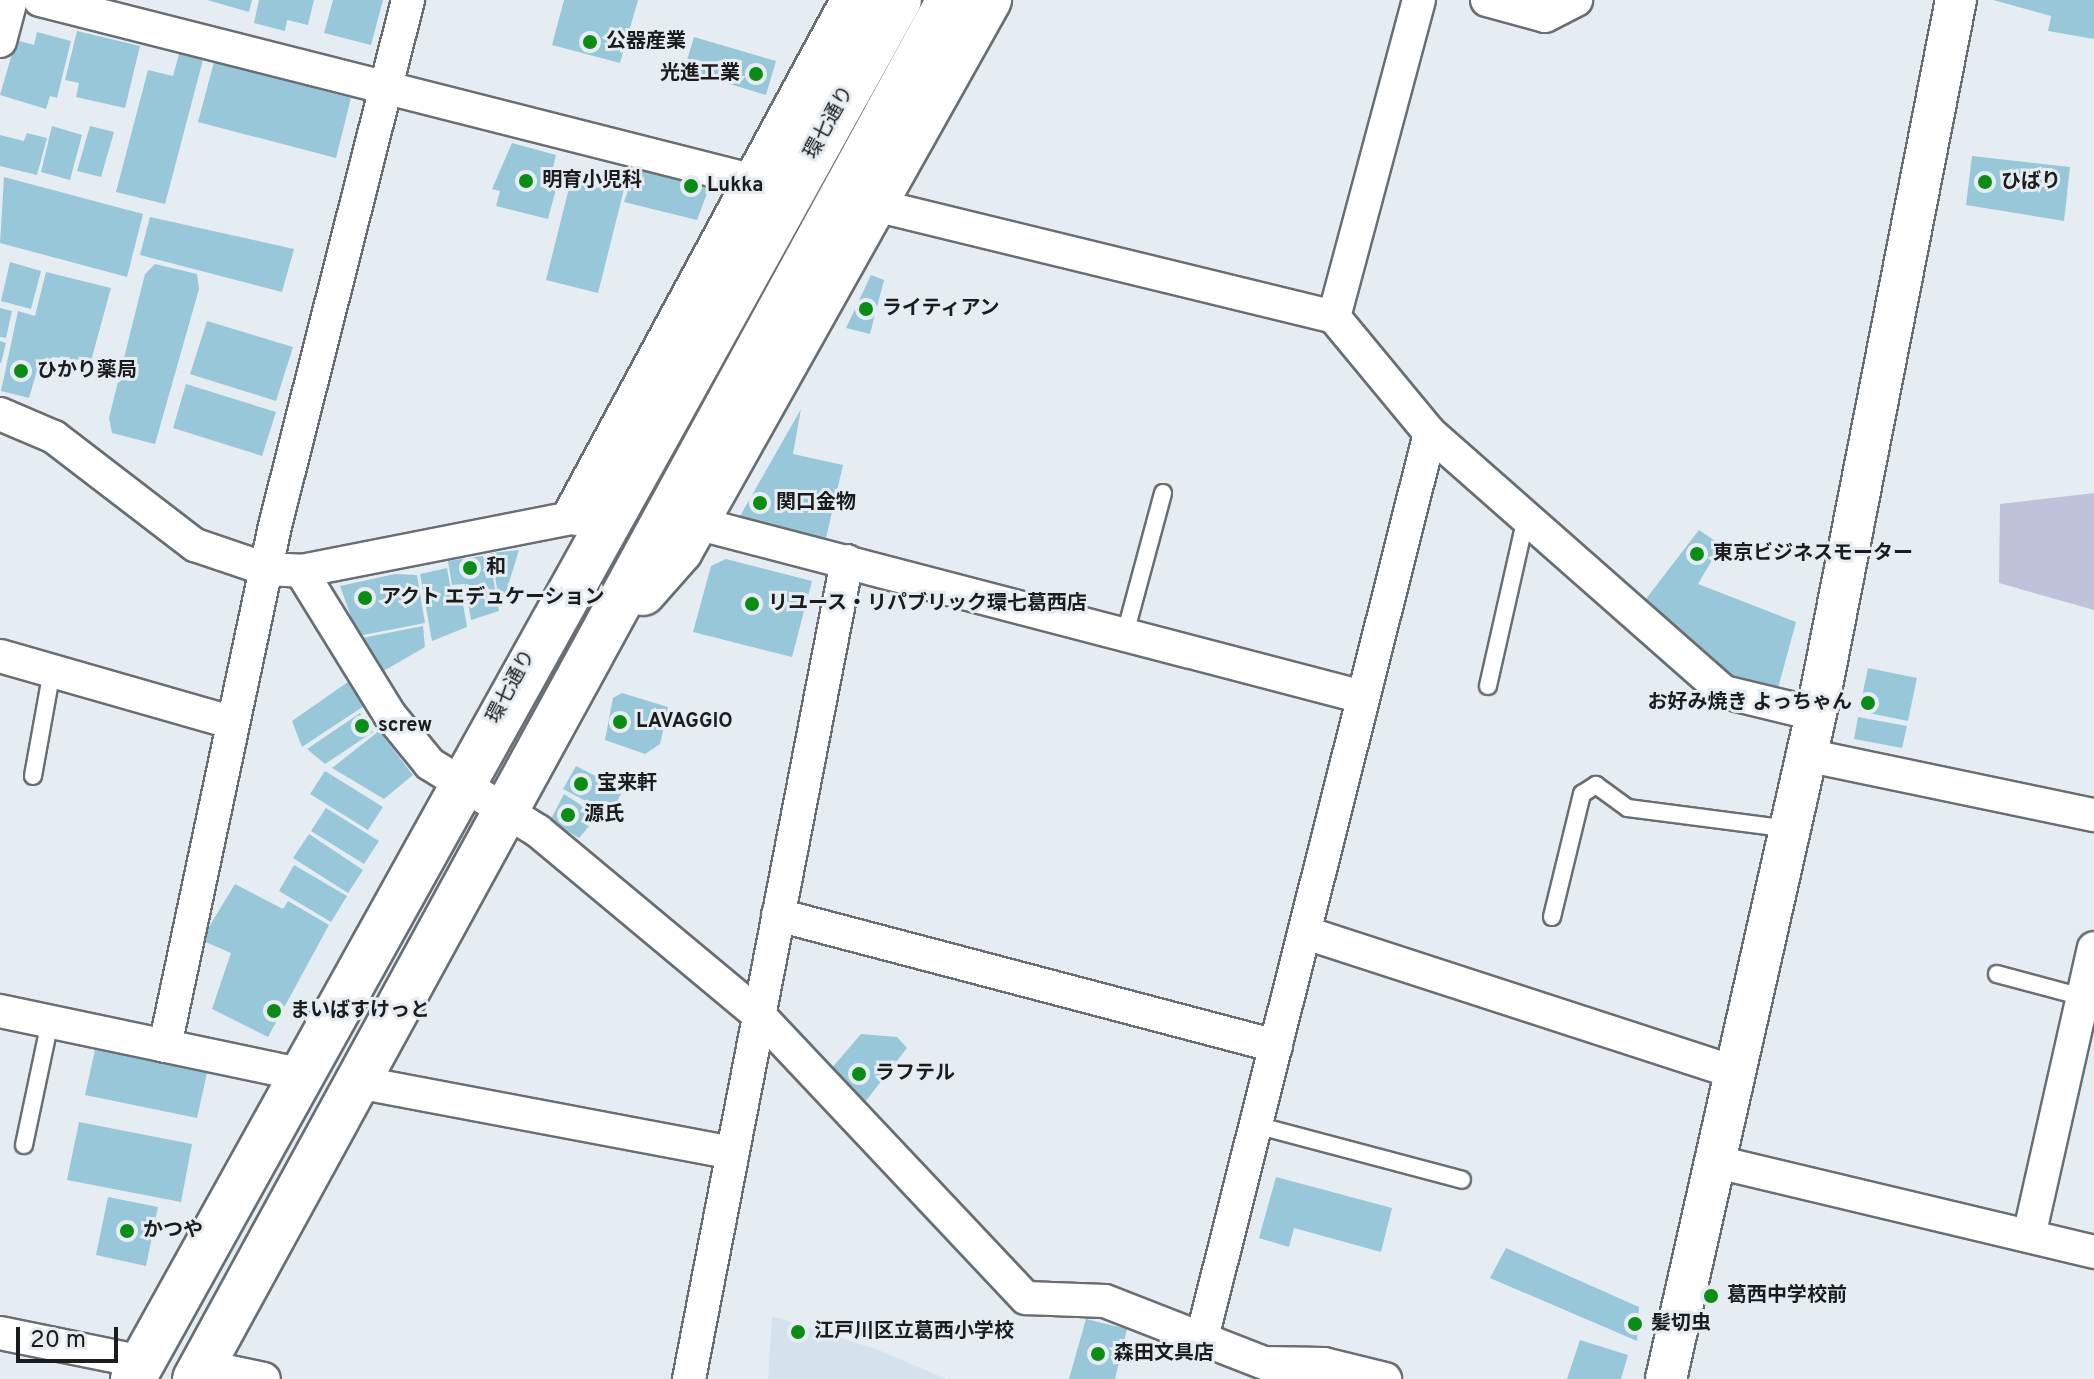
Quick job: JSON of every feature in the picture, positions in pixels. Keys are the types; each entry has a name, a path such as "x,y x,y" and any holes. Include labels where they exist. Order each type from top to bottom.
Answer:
{"main road":[{"path":"546,623 576,517 854,0"},
{"name":"環七通り","path":"138,1371 546,623 899,0"},
{"path":"198,1373 508,810 765,329 949,0"},
{"path":"589,655 696,523 871,204 989,0"}],"street":[{"path":"0,41 11,0"},
{"path":"40,0 755,181"},
{"path":"165,1046 266,569 383,87 408,0"},
{"path":"1334,317 1419,0"},
{"path":"1487,0 1545,16 1576,0"},
{"path":"1666,1379 1815,714 1956,0"},
{"path":"871,204 1334,317 1430,433 1724,692 1815,714"},
{"path":"0,414 54,437 195,545 266,569 301,571 576,517"},
{"path":"1202,1338 1306,933 1359,696 1430,433"},
{"path":"696,523 1359,696"},
{"path":"689,1379 847,561"},
{"path":"301,571 390,715 457,787 508,810 759,1015 1026,1298 1105,1301 1264,1363 1324,1364 1385,1379"},
{"path":"0,656 233,723"},
{"path":"1806,755 2094,815"},
{"path":"778,915 1276,1046"},
{"path":"1306,933 1736,1073"},
{"path":"2029,1236 2082,1051 2083,997 2094,948"},
{"path":"0,1011 299,1074"},
{"path":"357,1082 732,1153"},
{"path":"1717,1162 2094,1252"},
{"path":"0,1333 138,1371"},
{"path":"198,1373 264,1379"}],"lane":[{"path":"1125,634 1163,493"},
{"path":"1488,686 1526,518"},
{"path":"33,776 52,670"},
{"path":"1552,917 1582,794 1596,785 1628,808 1789,829"},
{"path":"1997,974 2083,997"},
{"path":"24,1145 50,1022"},
{"path":"1256,1125 1462,1180"}],"shaded area":[{"path":"2094,493 2094,610 1999,583 2000,504"},
{"name":"江戸川区立葛西小学校","path":"772,1316 876,1349 946,1379 768,1379"}],"building":[{"path":"207,0 252,0 249,12"},
{"path":"259,0 314,0 308,25 287,20 285,31 254,23"},
{"path":"333,0 383,0 371,45 324,33"},
{"path":"564,0 638,0 620,63 552,45"},
{"path":"1993,0 2094,0 2094,39 2048,31 2051,16"},
{"path":"77,31 140,46 125,108 76,97 79,83 65,80"},
{"path":"37,32 71,41 57,98 50,96 46,109 0,95 16,40 34,45"},
{"path":"694,37 776,61 766,95 684,70"},
{"path":"180,50 204,56 165,204 116,192 148,70 173,76"},
{"path":"214,62 351,98 336,158 198,122"},
{"path":"52,126 82,135 70,180 41,172"},
{"path":"90,126 114,132 101,177 77,171"},
{"path":"27,133 47,138 37,175 0,166 0,135 24,141"},
{"name":"明育小児科","path":"512,143 556,155 552,172 560,174 548,219 496,206 500,191 492,189"},
{"path":"1972,156 2070,167 2064,221 1966,205"},
{"path":"636,167 709,188 697,220 624,202"},
{"path":"572,176 624,189 598,293 546,280"},
{"path":"4,177 143,214 127,277 0,243"},
{"path":"150,217 294,249 282,292 140,255"},
{"path":"10,262 41,271 31,309 1,301"},
{"path":"155,264 197,274 199,289 155,444 112,433 109,418 145,274"},
{"path":"46,272 111,288 91,361 52,357 49,370 38,367 29,398 1,391 18,311 35,316"},
{"path":"871,275 884,280 870,334 846,328"},
{"path":"0,308 12,311 6,338 0,337"},
{"path":"207,321 293,347 276,401 190,374"},
{"path":"0,341 6,343 1,363 0,363"},
{"path":"186,384 276,412 262,456 173,428"},
{"path":"801,409 793,454 843,465 826,538 739,518"},
{"path":"1699,530 1721,545 1698,584 1796,622 1777,692 1725,679 1639,608"},
{"path":"519,550 504,599 499,600 491,553"},
{"path":"489,555 499,611 471,620 465,584 452,585 448,561"},
{"path":"726,559 812,581 792,657 693,632 711,566"},
{"path":"447,568 451,590 460,587 467,627 432,641 420,574"},
{"path":"395,574 417,575 425,623 358,636 340,586"},
{"path":"423,626 425,647 380,673 362,638"},
{"path":"1868,668 1917,678 1908,721 1859,711"},
{"path":"348,682 364,706 302,747 292,721"},
{"path":"622,693 668,707 660,744 645,754 605,740 613,698"},
{"path":"360,713 373,732 325,764 307,749"},
{"path":"1858,717 1907,726 1902,748 1854,739"},
{"path":"379,731 413,775 384,799 332,768"},
{"path":"576,766 623,790 610,814 563,789"},
{"path":"325,771 383,807 368,830 310,794"},
{"path":"564,794 598,816 579,838 550,821"},
{"path":"326,808 379,841 364,864 311,831"},
{"path":"309,834 363,870 348,893 293,858"},
{"path":"294,865 347,896 331,922 279,891"},
{"path":"235,884 283,909 288,901 329,925 268,1037 212,1009 231,953 201,940"},
{"path":"861,1034 897,1037 907,1048 862,1106 825,1076"},
{"path":"95,1050 207,1073 197,1118 85,1095"},
{"path":"79,1122 192,1144 181,1202 67,1180"},
{"path":"1276,1177 1392,1208 1381,1252 1294,1228 1289,1247 1259,1238"},
{"name":"かつや","path":"108,1197 158,1207 146,1266 96,1255"},
{"path":"1506,1248 1639,1307 1637,1341 1490,1278"},
{"name":"森田文具店","path":"1086,1319 1127,1329 1115,1379 1069,1379"},
{"path":"1580,1340 1628,1355 1621,1379 1567,1379"}],"place":[{"name":"公器産業","path":"590,42"},
{"name":"光進工業","path":"756,74"},
{"name":"明育小児科","path":"526,181"},
{"name":"ひばり","path":"1985,182"},
{"name":"Lukka","path":"691,186"},
{"name":"ライティアン","path":"866,309"},
{"name":"ひかり薬局","path":"21,371"},
{"name":"関口金物","path":"760,503"},
{"name":"東京ビジネスモーター","path":"1697,554"},
{"name":"和","path":"470,568"},
{"name":"アクト エデュケーション","path":"365,598"},
{"name":"リユース・リパブリック環七葛西店","path":"752,604"},
{"name":"お好み焼き よっちゃん","path":"1868,703"},
{"name":"LAVAGGIO","path":"620,722"},
{"name":"screw","path":"362,726"},
{"name":"宝来軒","path":"581,784"},
{"name":"源氏","path":"568,815"},
{"name":"まいばすけっと","path":"274,1011"},
{"name":"ラフテル","path":"859,1074"},
{"name":"かつや","path":"127,1231"},
{"name":"葛西中学校前","path":"1711,1296"},
{"name":"髪切虫","path":"1635,1324"},
{"name":"江戸川区立葛西小学校","path":"798,1332"},
{"name":"森田文具店","path":"1098,1354"}]}
